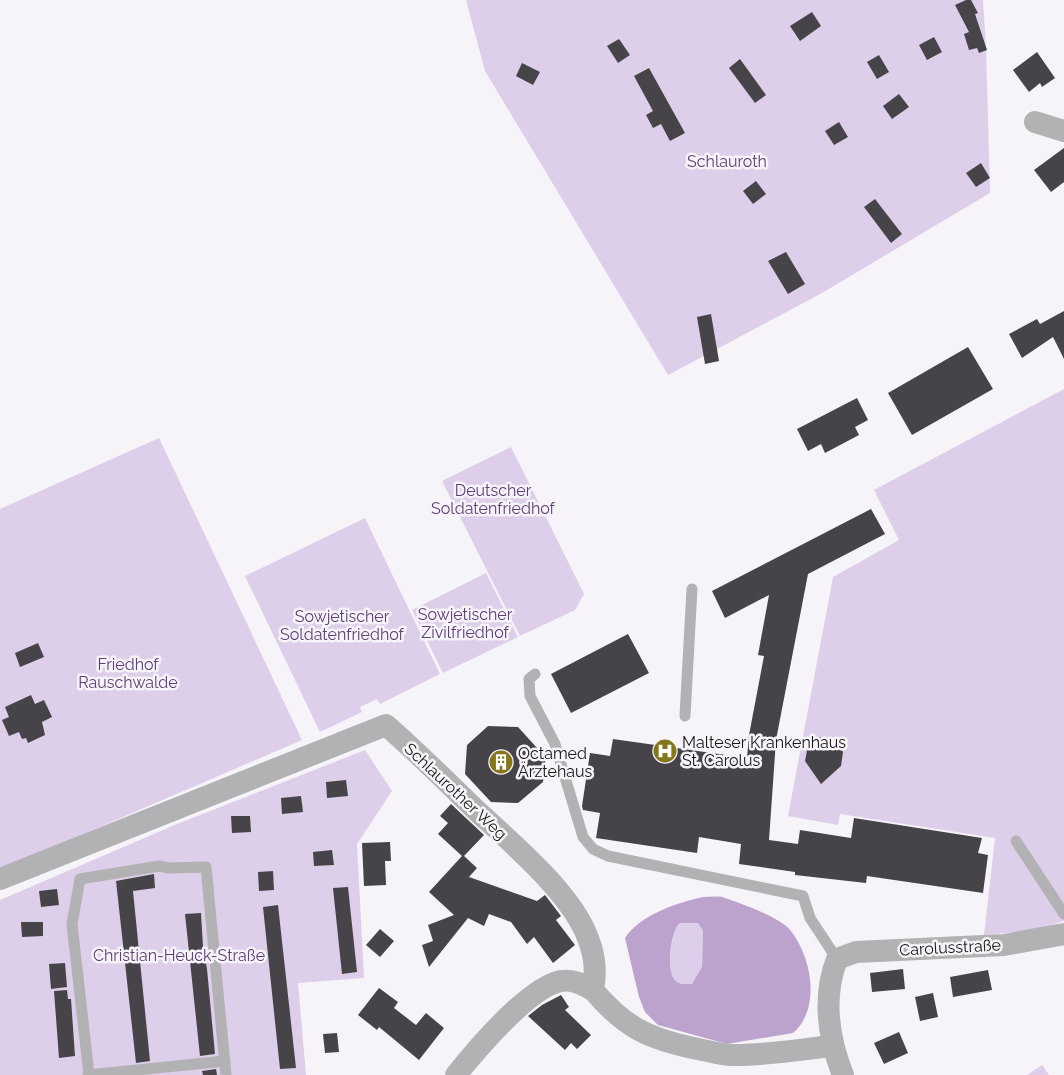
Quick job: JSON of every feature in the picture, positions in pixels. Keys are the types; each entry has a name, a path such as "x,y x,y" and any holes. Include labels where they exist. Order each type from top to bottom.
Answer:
{"street":[{"path":"1035,122 1064,131"},
{"name":"Schlaurother Weg","path":"0,879 386,726 510,842 570,906 584,929 594,953 596,970 594,990"},
{"name":"Carolusstraße","path":"837,959 856,952 1004,945 1064,934"},
{"path":"837,959 828,980 832,1046 843,1075"},
{"path":"456,1075 486,1038 510,1015 543,990 559,981 573,981 594,990 608,1007 627,1023 646,1035 680,1045 732,1055 832,1046"}],"lane":[{"path":"685,716 692,589"},
{"path":"535,674 530,679 528,688 530,696 554,744 583,836 593,849 608,856 803,896 810,918 837,959"},
{"path":"1016,841 1064,914"},
{"path":"225,1060 89,1075 72,924 80,879 159,866 169,868 206,867 225,1060 226,1075"}],"green space":[{"name":"Schlauroth","path":"466,0 983,0 990,193 822,293 668,375 485,71"},
{"path":"1064,389 1064,921 1037,930 984,935 995,838 840,814 838,825 788,816 833,577 899,540 874,490"},
{"name":"Friedhof Rauschwalde","path":"159,438 302,740 0,870 0,509"},
{"name":"Deutscher Soldatenfriedhof","path":"511,447 584,594 575,610 520,636 442,481"},
{"name":"Sowjetischer Soldatenfriedhof","path":"365,518 440,674 380,704 377,699 360,707 362,712 320,732 245,576"},
{"name":"Sowjetischer Zivilfriedhof","path":"486,573 518,637 443,673 412,610"},
{"name":"Christian-Heuck-Straße","path":"365,750 392,791 357,844 364,978 298,983 306,1075 0,1075 0,900 177,824"},
{"path":"680,923 698,923 703,931 702,967 692,984 682,984 674,979 670,967 672,941"},
{"path":"1042,1065 1049,1075 1027,1075"}],"shaded area":[{"path":"703,897 722,897 769,916 779,921 791,931 804,955 810,983 807,1011 802,1023 793,1033 727,1044 658,1025 645,1012 639,997 625,938 640,923 659,911","holes":["680,923 698,923 703,931 702,967 692,984 680,983 674,979 670,967 674,933"]}],"building":[{"path":"971,0 978,13 975,14 987,50 979,53 977,48 969,50 964,34 969,32 955,5"},
{"path":"812,12 821,26 800,41 790,26"},
{"path":"934,37 942,52 927,60 919,45"},
{"path":"619,39 630,55 618,63 607,46"},
{"path":"1037,52 1055,78 1042,87 1040,83 1029,92 1013,70"},
{"path":"879,55 889,72 877,79 867,62"},
{"path":"740,59 766,95 755,103 729,68"},
{"path":"522,63 540,72 533,85 516,76"},
{"path":"649,68 685,133 670,141 661,124 653,128 646,115 653,111 634,76"},
{"path":"899,94 909,107 892,119 883,106"},
{"path":"839,122 848,137 834,145 825,131"},
{"path":"1064,148 1064,182 1051,192 1034,170"},
{"path":"981,163 990,178 976,187 966,173"},
{"path":"756,181 766,194 753,204 743,191"},
{"path":"875,199 902,234 891,243 864,207"},
{"path":"786,252 805,284 788,294 768,261"},
{"path":"1064,311 1064,359 1053,337 1022,358 1009,334 1037,319 1040,324"},
{"path":"711,314 719,361 705,364 697,317"},
{"path":"968,347 993,389 912,435 888,393"},
{"path":"857,398 868,420 855,427 859,435 825,453 821,444 808,451 797,429"},
{"path":"871,509 885,534 808,574 776,740 769,840 798,844 800,830 851,838 854,818 982,838 978,853 988,855 983,893 867,876 866,883 795,875 795,872 739,864 741,844 699,837 697,853 596,838 600,813 583,810 582,806 590,753 610,756 613,739 747,758 749,735 764,656 758,655 769,595 725,618 712,591"},
{"path":"628,634 649,673 571,713 551,674"},
{"path":"38,643 44,657 20,667 15,653"},
{"path":"31,695 35,704 44,700 52,717 42,722 45,735 28,743 26,738 22,739 19,732 9,736 2,720 9,717 5,707"},
{"name":"Octamed Ärztehaus","path":"488,726 518,727 538,749 546,754 543,782 518,803 491,802 465,774 467,745"},
{"path":"820,737 835,740 843,752 841,766 821,784 805,761 808,745"},
{"path":"346,780 348,796 327,798 326,782"},
{"path":"301,796 303,812 282,814 281,798"},
{"path":"451,804 484,835 464,856 477,868 469,877 537,901 545,895 561,916 556,920 575,945 553,963 534,937 527,944 511,922 489,914 484,926 468,918 429,967 422,945 433,941 428,925 454,915 429,892 462,856 438,834 448,823 440,816"},
{"path":"231,816 250,816 251,832 232,833"},
{"path":"390,842 391,861 385,861 386,885 364,886 362,843"},
{"path":"332,850 334,865 314,866 313,852"},
{"path":"273,871 274,890 259,891 258,872"},
{"path":"154,874 155,888 133,891 150,1061 136,1063 116,881"},
{"path":"348,887 357,972 342,974 333,888"},
{"path":"57,889 59,905 41,907 39,891"},
{"path":"278,905 296,1068 280,1069 263,907"},
{"path":"201,913 215,1054 200,1056 185,914"},
{"path":"21,922 43,922 43,936 22,937"},
{"path":"380,929 394,941 380,957 366,945"},
{"path":"65,963 67,987 51,989 49,964"},
{"path":"903,969 905,989 872,992 870,973"},
{"path":"988,970 992,990 953,997 950,977"},
{"path":"379,988 398,1002 394,1008 416,1025 426,1013 444,1028 419,1060 379,1027 377,1030 358,1015"},
{"path":"67,990 68,999 71,999 75,1056 59,1058 54,991"},
{"path":"933,993 938,1017 920,1021 915,997"},
{"path":"561,995 569,1007 565,1010 591,1035 577,1049 571,1043 565,1050 528,1016 542,1005"},
{"path":"899,1032 908,1053 884,1064 874,1043"},
{"path":"337,1033 339,1052 325,1053 323,1034"},
{"path":"216,1069 217,1075 203,1075 202,1071"}],"place":[{"name":"Malteser Krankenhaus St. Carolus","path":"665,751"},
{"name":"Octamed Ärztehaus","path":"501,762"}]}
